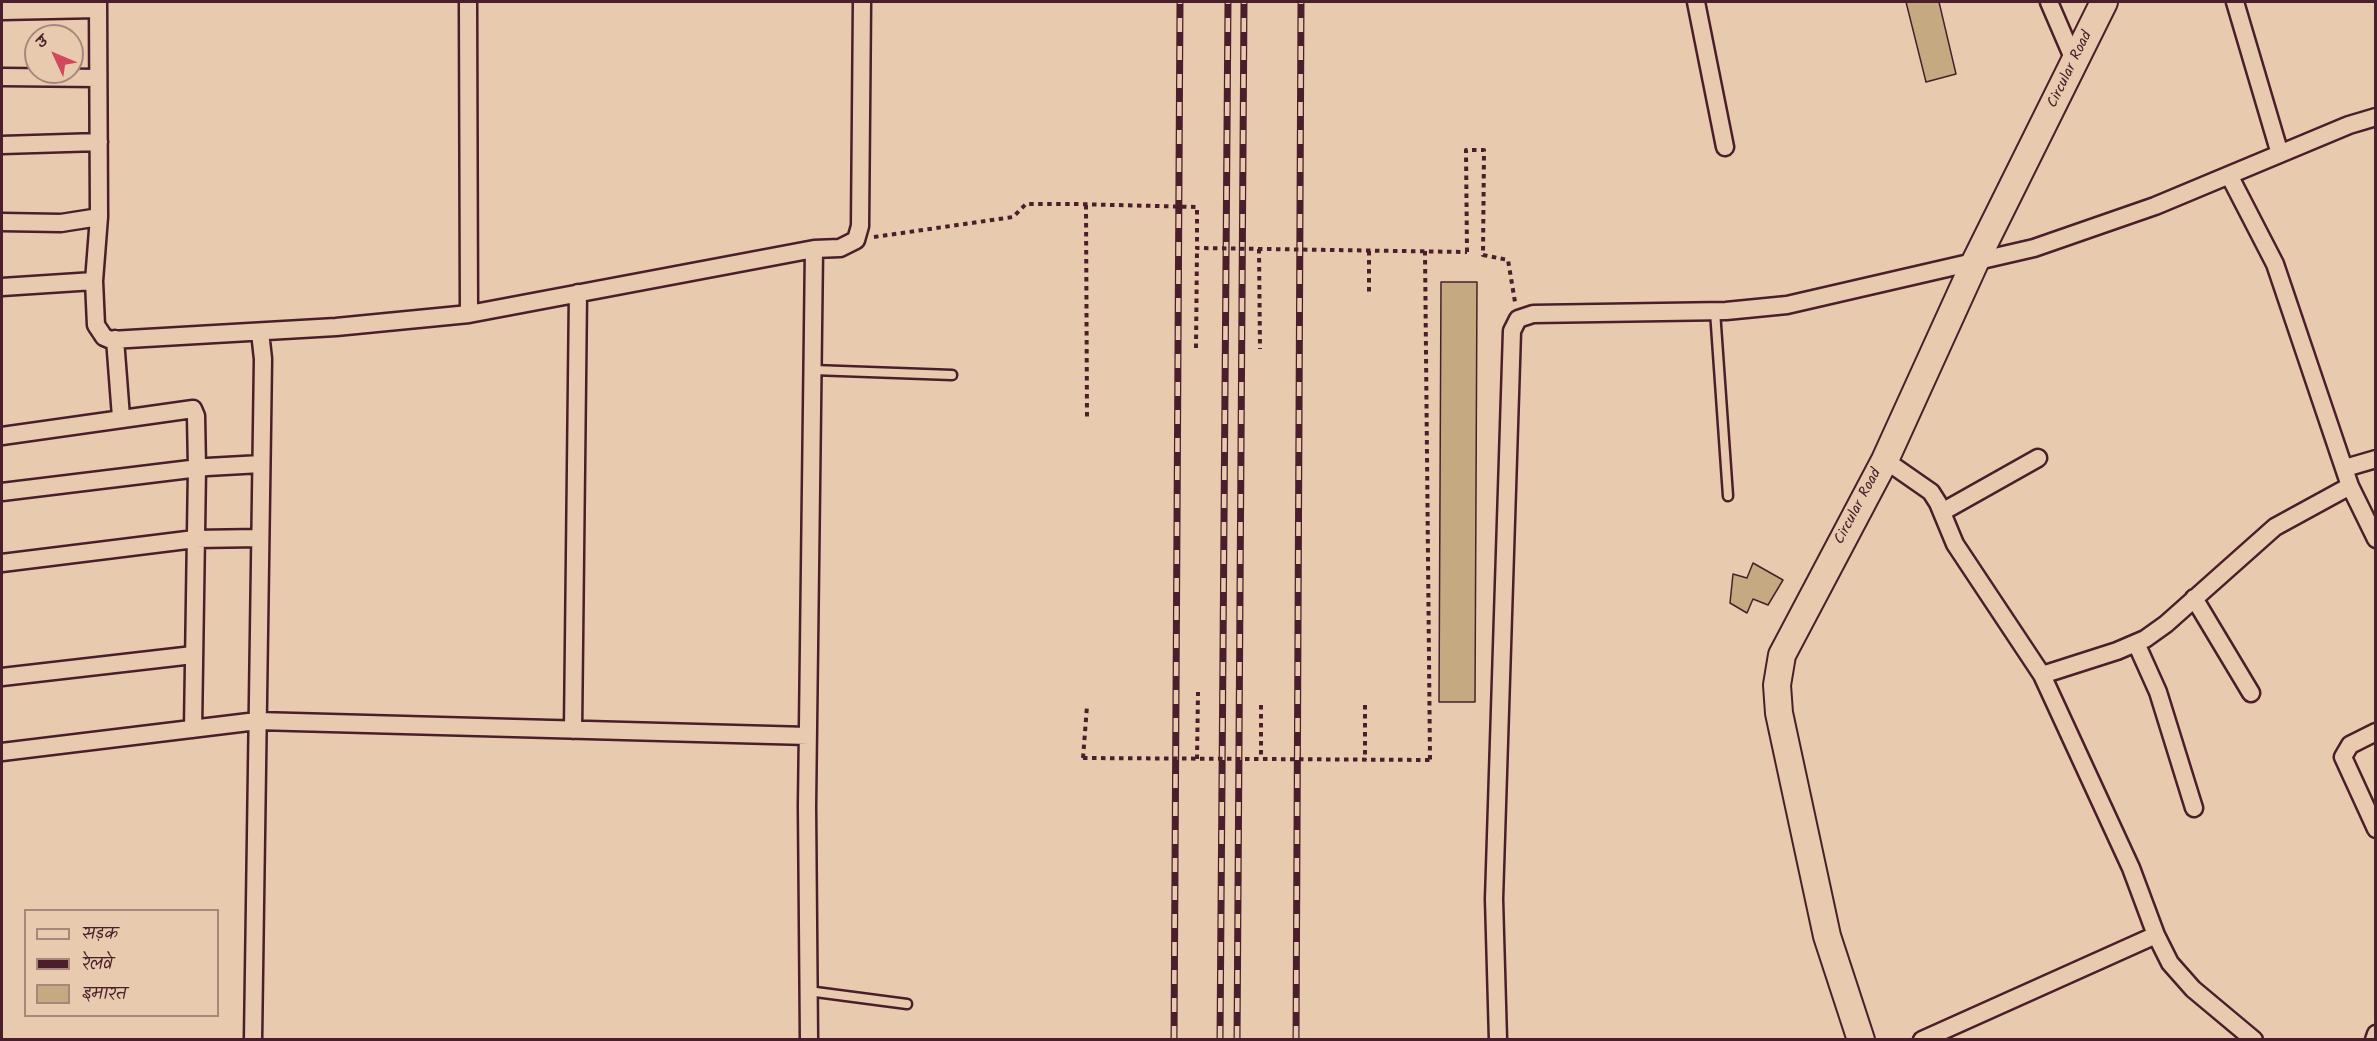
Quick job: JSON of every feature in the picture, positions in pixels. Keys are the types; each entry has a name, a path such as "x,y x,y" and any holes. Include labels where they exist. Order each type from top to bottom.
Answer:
{"main road":[{"name":"Circular Road","path":"1861,1040 1827,936 1779,713 1777,685 1782,655 1885,460 1976,260 2104,2"}],"street":[{"path":"468,2 469,314"},
{"path":"2,11 98,5 99,217 94,281 96,325 104,337 116,339 260,332 469,314 814,249 840,248 856,240 860,226 862,2"},
{"path":"1696,2 1725,147"},
{"path":"2049,2 2074,60"},
{"path":"2235,2 2280,154"},
{"path":"2,77 98,78"},
{"path":"1497,1040 1495,887 1512,331 1518,319 1533,314 1715,311 1787,305 2034,248 2094,229 2349,125 2376,117"},
{"path":"2,145 99,142"},
{"path":"2229,175 2276,264 2350,486 2376,539"},
{"path":"2,222 61,223 99,217"},
{"path":"809,1040 808,736 814,249"},
{"path":"2,287 94,281"},
{"path":"573,730 578,293"},
{"path":"253,1040 263,359 260,332"},
{"path":"116,339 121,417"},
{"path":"2,436 121,417 193,409 196,416 197,468 193,729"},
{"path":"1941,512 2038,458"},
{"path":"2345,468 2376,459"},
{"path":"1885,460 1931,492 1955,544 2042,675 2132,868 2156,934 2170,963 2193,989 2254,1040"},
{"path":"2,492 197,468 261,464"},
{"path":"2042,675 2136,643 2166,624 2275,527 2350,486"},
{"path":"2,563 195,539 260,538"},
{"path":"2194,598 2251,693"},
{"path":"2136,643 2162,703 2194,808"},
{"path":"2,677 193,655"},
{"path":"2,752 257,721 808,736"},
{"path":"2376,732 2350,745 2343,757 2376,829"},
{"path":"1922,1040 2156,934"},
{"path":"2374,1040 2376,1034"}],"lane":[{"path":"1715,311 1728,496"},
{"path":"813,370 952,375"},
{"path":"808,991 907,1004"}],"path":[{"path":"1197,248 1467,252 1466,150 1484,150 1482,255 1508,260 1518,319"},
{"path":"856,240 1012,217 1026,204 1197,207 1196,348"},
{"path":"1086,205 1086,419"},
{"path":"1259,249 1260,349"},
{"path":"1369,251 1370,295"},
{"path":"1087,706 1083,758 1430,760 1425,251"},
{"path":"1197,759 1198,692"},
{"path":"1261,705 1261,759"},
{"path":"1365,705 1365,760"}],"building":[{"path":"1906,2 1939,2 1956,74 1926,82"},
{"path":"1441,282 1477,282 1475,702 1439,702"},
{"path":"1753,563 1783,580 1768,605 1753,599 1747,613 1730,603 1733,574 1747,578"}],"railway":[{"path":"1174,1040 1180,2"},
{"path":"1220,1040 1228,2"},
{"path":"1237,1040 1244,2"},
{"path":"1296,1040 1301,2"}]}
